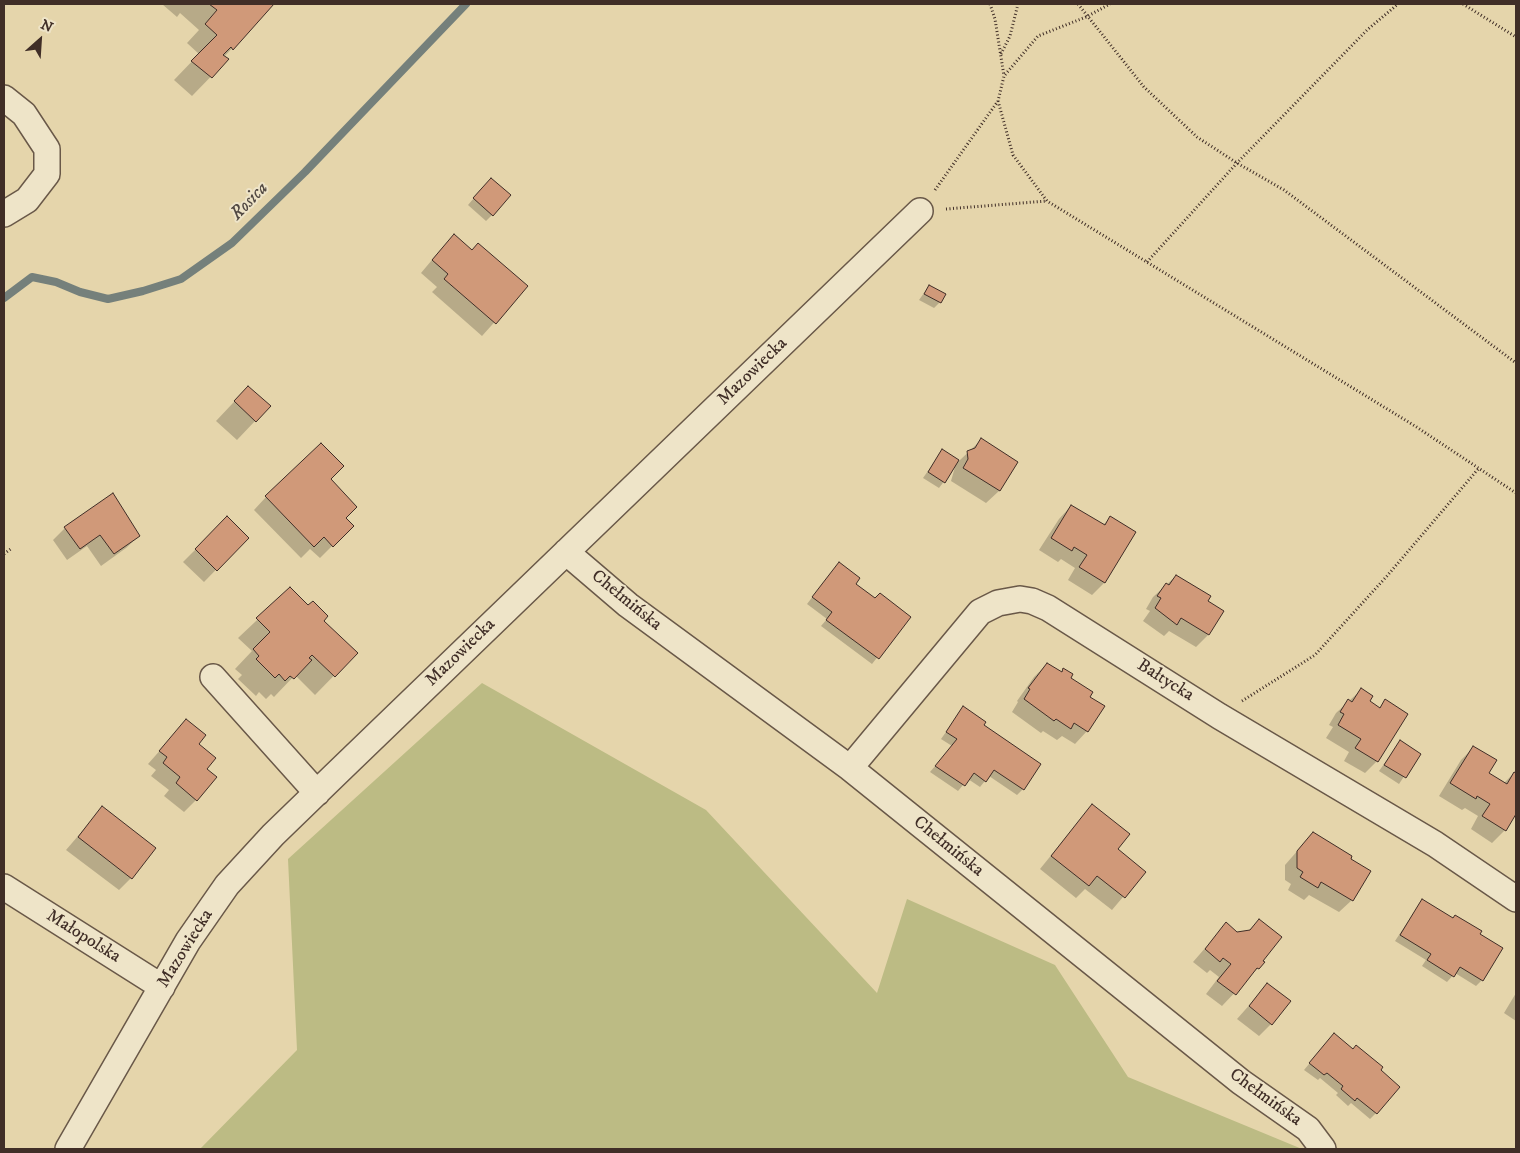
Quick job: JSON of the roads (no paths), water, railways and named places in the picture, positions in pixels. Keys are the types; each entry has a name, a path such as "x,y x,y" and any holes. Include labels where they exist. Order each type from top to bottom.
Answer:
{"street":[{"path":"4,98 24,114 47,149 47,174 27,200 4,214"},
{"name":"Mazowiecka","path":"68,1149 188,941 227,885 316,793 920,211"},
{"name":"Chełmińska","path":"566,552 628,605 850,768 1241,1082 1308,1130 1323,1149"},
{"name":"Bałtycka","path":"850,768 980,612 998,603 1020,599 1032,601 1048,608 1219,716 1435,844 1516,899"},
{"path":"213,677 316,793"},
{"name":"Małopolska","path":"4,887 162,987"}],"waterway":[{"name":"Rosica","path":"4,298 32,277 56,282 80,292 108,299 143,291 181,279 232,243 305,172 466,4"}]}
